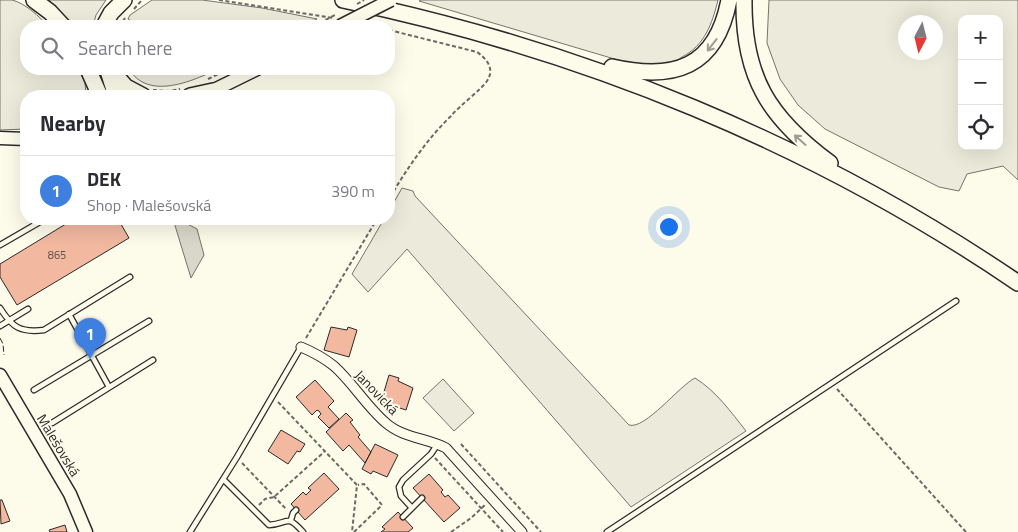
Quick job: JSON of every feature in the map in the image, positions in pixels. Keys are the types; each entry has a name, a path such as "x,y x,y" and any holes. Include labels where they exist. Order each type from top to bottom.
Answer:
{"main road":[{"path":"34,0 57,20"},
{"path":"107,20 111,13 124,0"},
{"path":"342,0 438,22 548,54 644,87 696,108 772,142 867,190 958,244 1018,283"},
{"path":"548,54 640,73 673,70 696,60 711,48 723,25 729,0"},
{"path":"744,0 745,38 749,57 767,100 783,122 804,144 867,190"},
{"path":"90,75 92,90"},
{"path":"90,75 97,90"},
{"path":"111,75 114,90"},
{"path":"115,75 126,87 136,90"}],"street":[{"path":"342,20 391,0"},
{"path":"207,89 242,75"},
{"path":"0,138 20,139"},
{"name":"Janovická","path":"301,347 321,357 334,367 386,423 399,432 446,448 522,532"},
{"name":"Malešovská","path":"0,375 70,494 86,532"}],"lane":[{"path":"0,246 35,225"},
{"path":"0,308 8,321 19,328 33,331 44,330 130,277"},
{"path":"607,532 956,301"},
{"path":"0,326 28,309"},
{"path":"69,314 109,387"},
{"path":"34,390 149,321"},
{"path":"190,532 224,480 301,347"},
{"path":"52,423 153,360"},
{"path":"412,508 401,496 399,487 403,480 431,454 438,444"},
{"path":"224,480 269,525 291,520"},
{"path":"403,517 422,498"},
{"path":"291,520 294,512"},
{"path":"291,520 303,532"}],"path":[{"path":"219,0 326,20"},
{"path":"395,31 436,40 477,52 487,59 490,70 487,81 449,117 404,172 395,188"},
{"path":"207,89 222,75"},
{"path":"301,347 373,225"},
{"path":"832,384 966,532"},
{"path":"272,397 288,410 357,485 353,532"},
{"path":"461,444 542,532"},
{"path":"254,510 265,499 274,497 325,451"},
{"path":"431,454 503,532"},
{"path":"237,457 287,510 294,512"},
{"path":"353,532 382,505 364,484 357,485"},
{"path":"451,532 471,518 502,489"}],"shaded area":[{"path":"0,0 12,0 27,7 42,20 20,20 20,75 81,75 85,82 86,90 20,90 20,129 0,130"},
{"path":"49,0 106,0 95,20 68,20"},
{"path":"152,0 202,0 262,8 317,19 130,20 128,19 130,15"},
{"path":"718,0 710,25 702,40 690,52 674,62 655,65 628,63 419,1"},
{"path":"769,0 1018,0 1018,180 1003,166 967,174 959,191 939,187 825,129 798,105 780,79 767,43"},
{"path":"134,75 205,75 184,83 159,86 147,84 137,79"},
{"path":"402,188 413,191 415,196 629,425 636,425 644,421 695,378 716,395 746,431 631,507 407,249 368,292 352,274 381,225 395,225 395,200"},
{"path":"175,225 189,225 197,229 204,255 191,278"},
{"path":"443,379 474,413 454,431 423,398"}],"building":[{"path":"64,225 121,225 129,238 17,305 0,277 0,264"},
{"path":"331,327 347,330 348,327 357,330 349,357 324,350"},
{"path":"389,375 399,378 398,381 413,388 406,410 381,402"},
{"path":"315,380 334,401 328,407 339,419 329,428 318,417 321,414 319,411 317,410 312,415 296,397"},
{"path":"346,413 353,420 350,422 360,435 358,437 371,452 365,463 349,445 343,451 326,432"},
{"path":"281,430 305,444 300,452 297,451 288,464 268,451"},
{"path":"375,444 398,455 387,477 373,471 371,474 362,469"},
{"path":"324,473 339,489 305,520 291,504 303,492 306,495 311,490 308,488"},
{"path":"429,474 443,490 441,492 445,497 448,495 460,508 444,522 413,488"},
{"path":"0,500 2,500 10,521 1,524"},
{"path":"398,512 413,528 408,532 381,532 385,529 382,527"},
{"path":"65,525 67,532 50,532 49,530"}],"fence":[{"path":"0,338 3,344 4,355"}],"place":[{"name":"DEK","path":"90,359"}]}
